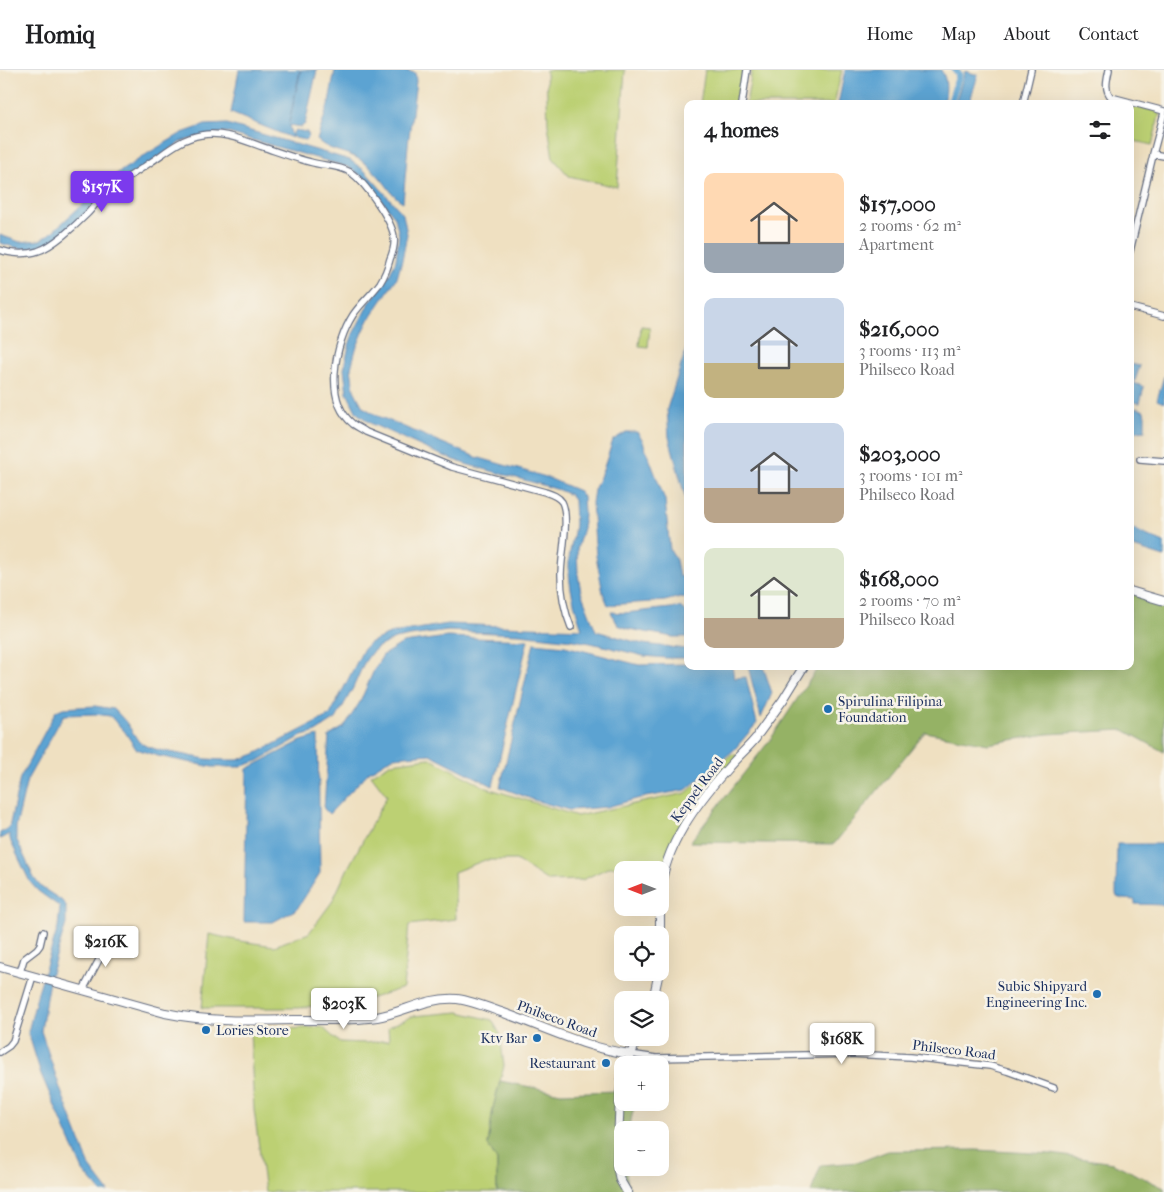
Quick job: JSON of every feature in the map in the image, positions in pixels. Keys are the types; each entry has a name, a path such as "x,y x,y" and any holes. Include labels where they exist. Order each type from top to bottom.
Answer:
{"street":[{"path":"743,100 747,70"},
{"path":"1025,100 1031,70"},
{"path":"1109,70 1107,91 1111,97 1122,100"},
{"path":"1134,104 1164,112 1134,221"},
{"path":"0,250 19,253 35,252 46,248 85,216 110,188 186,139 196,136 214,134 229,136 300,160 339,168 349,172 362,184 387,218 393,230 394,243 384,276 354,315 343,336 334,375 338,402 354,425 366,432 452,467 545,492 559,498 565,514 561,560 561,588 566,614 571,627"},
{"path":"1153,153 1164,156"},
{"path":"1134,308 1164,316"},
{"path":"1140,459 1164,461"},
{"path":"1134,593 1164,601"},
{"name":"Keppel Road","path":"668,861 675,842 686,823 716,782 757,735 783,700 802,670"},
{"path":"20,972 24,959 37,949 43,932"},
{"path":"83,990 111,937"},
{"name":"Philseco Road","path":"0,967 180,1016 208,1020 330,1020 364,1018 378,1016 429,1001 457,999 473,1002 593,1046 616,1052 656,1058 851,1054 903,1057 990,1066 1054,1088"},
{"path":"0,1052 13,1041 35,976"},
{"path":"630,1054 634,1046"},
{"path":"619,1111 617,1166 620,1180 627,1192"}],"green space":[{"path":"546,70 625,70 617,187 569,176 553,158 548,125"},
{"path":"705,70 744,70 740,100 701,100"},
{"path":"752,70 842,70 835,100 747,100"},
{"path":"1134,106 1160,112 1152,145 1134,141"},
{"path":"641,326 650,327 648,347 639,346"},
{"path":"1134,595 1164,602 1164,752 1124,730 1047,734 988,744 925,732 834,844 690,842 770,740 816,670 1134,670"},
{"path":"732,754 743,758 685,822 668,861 614,861 614,867 582,880 548,881 516,860 485,860 454,872 456,919 409,925 403,988 372,998 299,1008 202,1008 209,934 274,946 309,933 332,902 387,796 371,775 392,763 429,758 487,788 577,816 686,793"},
{"path":"459,1012 492,1020 500,1034 504,1066 493,1108 488,1145 497,1161 497,1192 265,1192 254,1110 250,1031 322,1027 339,1042 366,1043 389,1040 388,1027 413,1016"},
{"path":"500,1081 561,1093 614,1091 614,1111 633,1111 631,1121 614,1121 614,1176 627,1176 631,1192 497,1192 497,1161 488,1145 493,1108"},
{"path":"976,1150 1051,1154 1113,1163 1164,1188 1164,1192 811,1192 821,1165 859,1162 888,1151"}],"water":[{"path":"239,70 300,70 289,123 301,70 317,70 305,124 301,127 289,125 292,138 231,113"},
{"path":"335,70 402,70 415,73 416,81 403,202 394,195 365,163 353,156 328,147 317,140 329,102"},
{"path":"845,70 941,70 946,82 945,100 839,100"},
{"path":"965,71 978,75 970,100 956,100"},
{"path":"227,124 350,160 364,170 403,214 407,234 397,278 370,318 356,349 351,368 354,390 363,407 378,416 476,457 546,477 579,491 583,497 584,513 583,528 577,549 578,574 581,592 596,631 643,644 684,649 684,658 644,656 591,643 519,634 448,631 395,639 378,647 371,653 336,719 314,733 302,736 258,761 239,767 212,767 158,756 136,749 125,732 110,716 95,714 63,716 27,780 16,827 16,838 34,878 41,887 66,905 66,924 50,976 41,1031 61,1091 90,1167 109,1192 101,1192 83,1171 41,1074 28,1032 58,927 60,907 38,891 30,882 9,834 0,839 0,833 9,828 20,778 56,711 63,708 95,706 114,709 126,722 139,742 146,746 206,759 238,760 255,754 330,715 364,648 369,643 392,633 448,624 582,629 571,588 569,571 569,558 575,524 574,500 570,495 539,484 465,464 431,451 372,424 357,413 347,393 344,369 349,345 368,305 390,274 396,260 399,235 395,217 359,174 348,167 225,132 182,141 102,197 63,235 40,248 21,249 0,243 0,235 20,242 40,240 51,233 115,175 182,133 205,125"},
{"path":"295,130 307,132 309,136 305,140 295,138 292,136"},
{"path":"684,355 684,493 669,437 667,409"},
{"path":"1134,365 1140,366 1134,383"},
{"path":"1164,376 1164,403 1157,400"},
{"path":"1134,383 1144,387 1140,403 1134,402"},
{"path":"1134,408 1144,411 1145,430 1134,431"},
{"path":"626,432 637,432 642,439 665,500 670,550 676,560 679,576 684,577 684,598 665,601 608,605 603,593 596,556 592,503 594,490 613,440"},
{"path":"1134,530 1164,543 1164,557 1134,547"},
{"path":"680,607 684,610 684,637 673,637 629,629 618,625 611,612 625,613"},
{"path":"447,637 528,640 493,786 430,754 393,757 369,772 329,814 324,809 329,736 344,727 360,702 383,655 403,643"},
{"path":"534,643 565,646 639,665 684,664 684,670 733,670 734,678 746,677 757,723 734,750 686,790 640,798 607,807 569,810 534,800 500,787"},
{"path":"749,670 764,670 772,693 761,718"},
{"path":"318,736 320,873 297,909 273,922 244,922 247,769 301,741"},
{"path":"1117,844 1164,844 1164,905 1135,904 1135,900 1117,897"}],"waterway":[{"path":"951,100 959,75 955,70"}],"place":[{"name":"Spirulina Filipina Foundation","path":"828,709"},
{"name":"Subic Shipyard Engineering Inc.","path":"1097,994"},
{"name":"Lories Store","path":"206,1030"},
{"name":"Ktv Bar","path":"537,1038"},
{"name":"Restaurant","path":"606,1063"}]}
